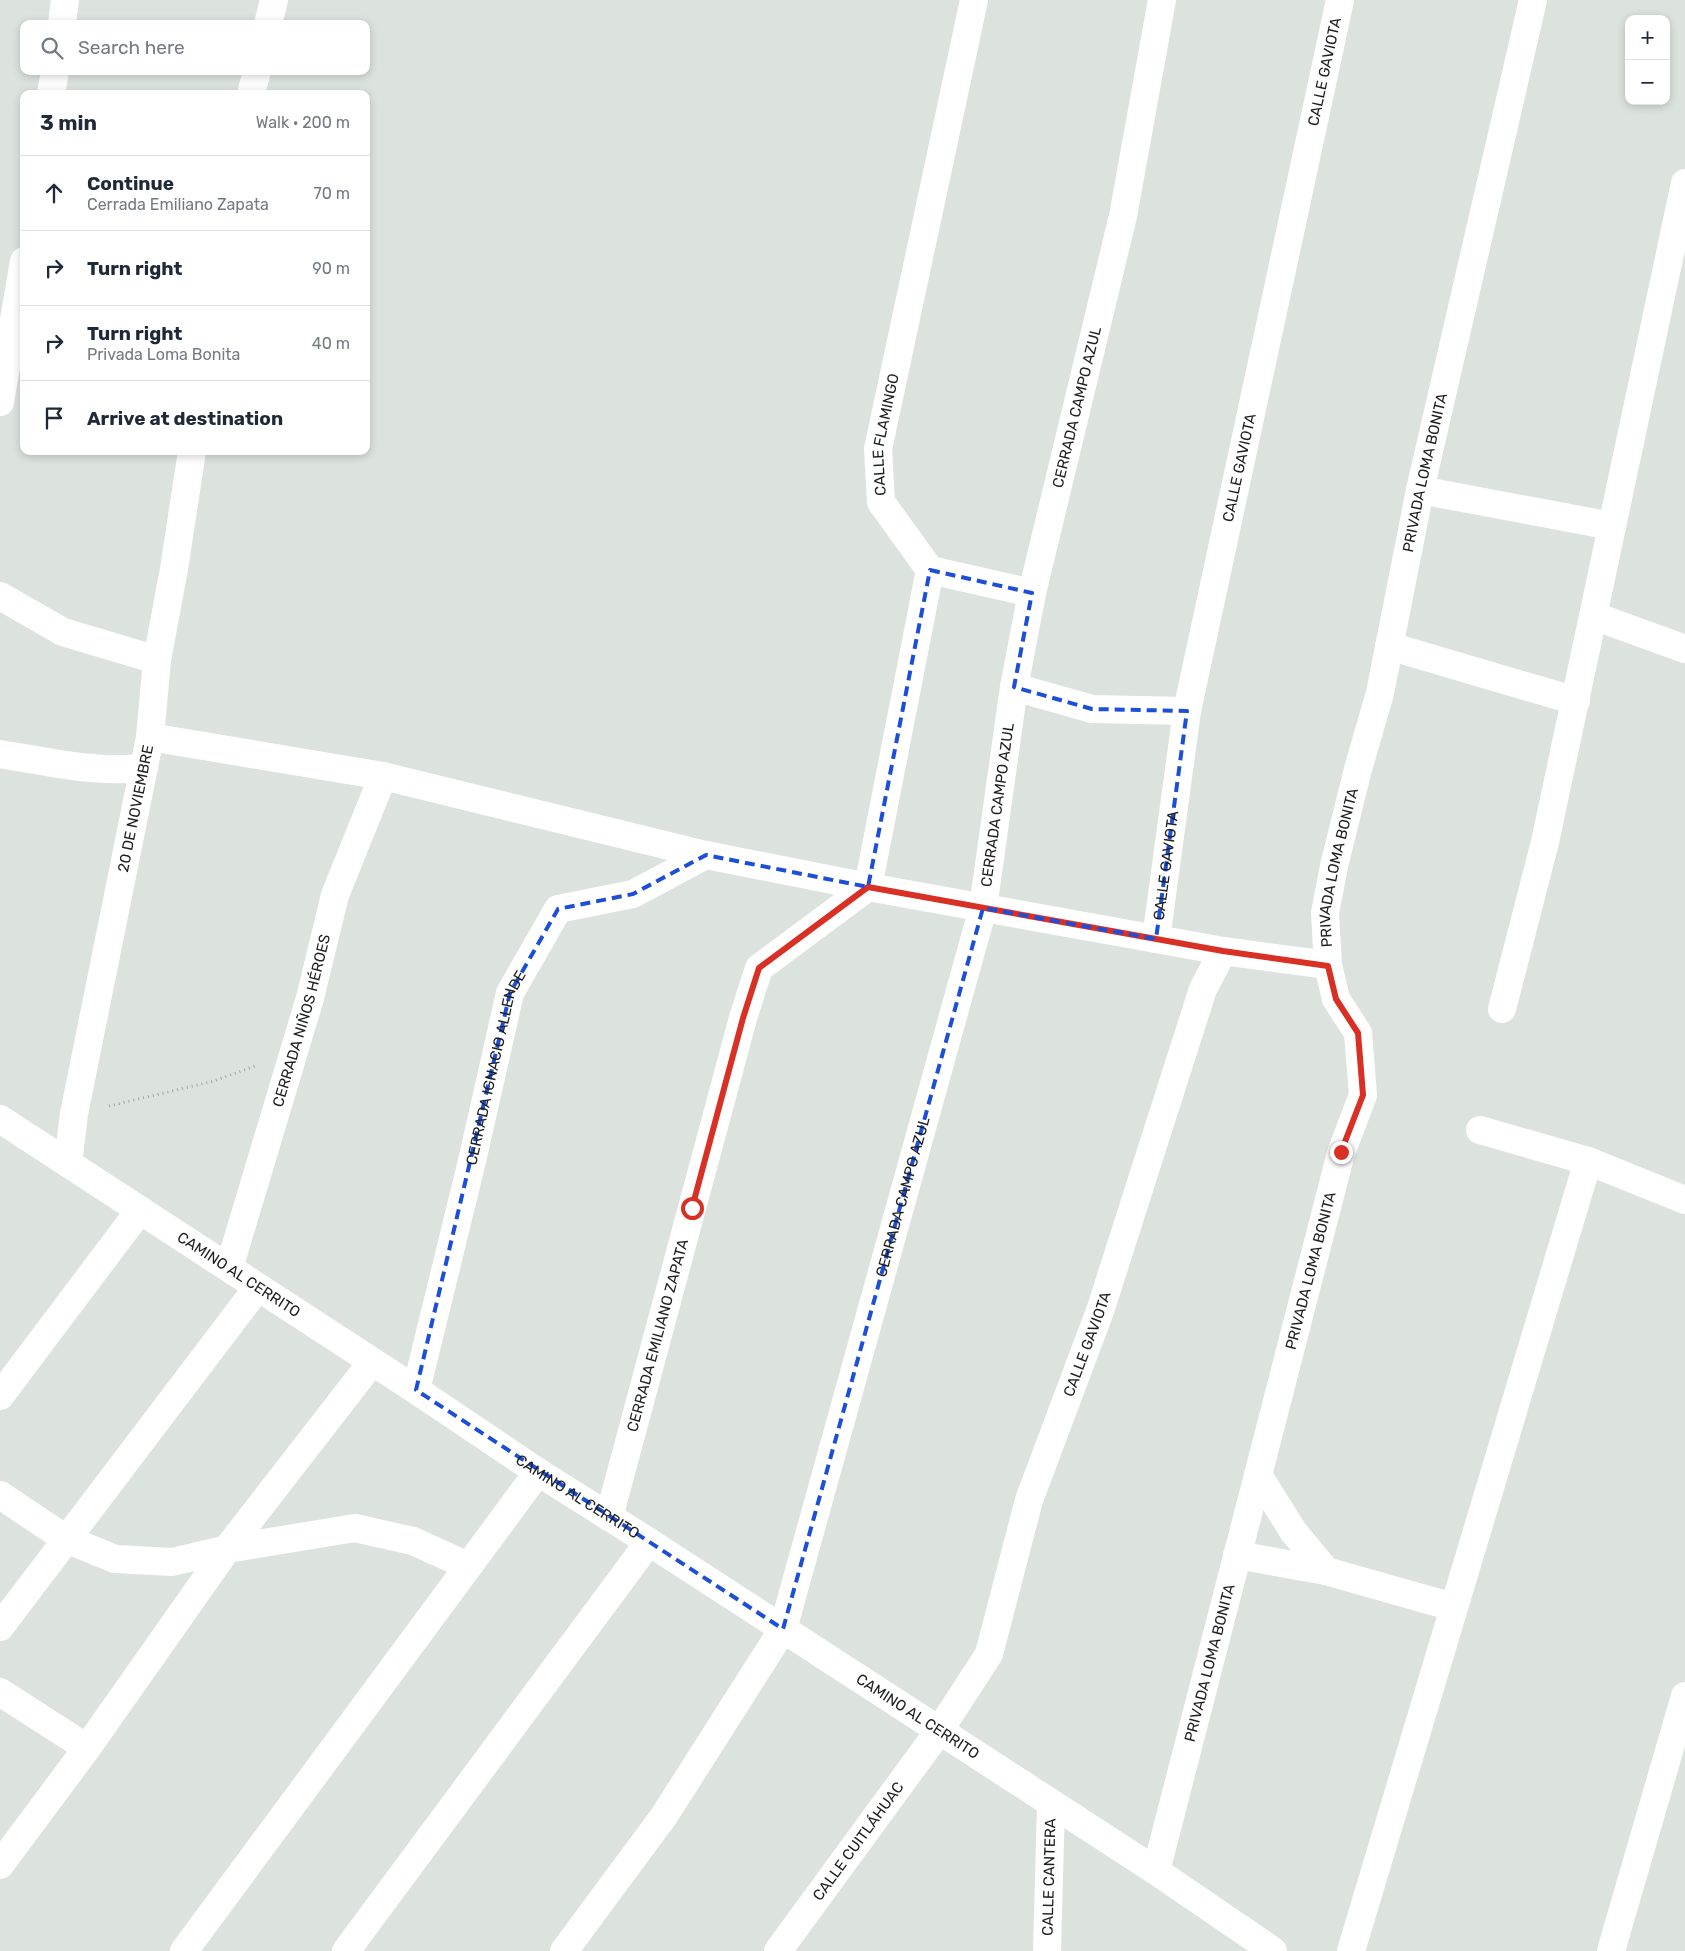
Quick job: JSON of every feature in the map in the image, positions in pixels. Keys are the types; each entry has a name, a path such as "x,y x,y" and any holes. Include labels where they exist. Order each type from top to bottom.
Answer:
{"street":[{"path":"62,20 65,0"},
{"path":"269,20 274,0"},
{"name":"CALLE FLAMINGO","path":"930,570 881,502 878,449 974,0"},
{"name":"CERRADA CAMPO AZUL","path":"564,1951 664,1816 783,1629 983,908 1014,687 1032,593 1123,216 1162,0"},
{"name":"CALLE GAVIOTA","path":"1156,939 1187,711 1340,0"},
{"name":"PRIVADA LOMA BONITA","path":"1156,1871 1341,1152 1363,1095 1358,1033 1336,999 1328,966 1325,914 1334,866 1358,769 1380,692 1420,490 1533,0"},
{"path":"52,90 53,75"},
{"path":"252,90 256,75"},
{"path":"1502,1009 1545,842 1685,183"},
{"path":"0,402 20,284"},
{"name":"20 DE NOVIEMBRE","path":"68,1163 74,1114 150,737 157,660 174,569 191,455"},
{"path":"1420,490 1612,526"},
{"path":"868,887 930,570 1032,593"},
{"path":"0,596 63,632 157,660"},
{"path":"1594,616 1685,649"},
{"path":"1389,646 1576,701"},
{"path":"1014,687 1092,709 1187,711"},
{"path":"150,737 384,776 706,855 868,887 1223,951 1328,966"},
{"path":"0,754 88,769 118,770 144,768"},
{"name":"CERRADA NIÑOS HÉROES","path":"229,1268 310,998 335,895 384,776"},
{"name":"CERRADA IGNACIO ALLENDE","path":"416,1390 472,1161 510,993 558,909 632,894 706,855"},
{"name":"CERRADA EMILIANO ZAPATA","path":"609,1517 743,1018 759,968 868,887"},
{"name":"CALLE GAVIOTA","path":"939,1731 989,1654 1029,1500 1100,1311 1203,989 1223,951"},
{"name":"CAMINO AL CERRITO","path":"4,1129 68,1163 538,1472 1156,1871 1273,1951"},
{"path":"1480,1130 1588,1161 1685,1200"},
{"path":"1351,1951 1588,1161"},
{"path":"0,1396 140,1210"},
{"path":"0,1627 258,1287"},
{"path":"0,1865 87,1748 227,1549 372,1362"},
{"path":"184,1951 538,1472"},
{"path":"1258,1475 1293,1531 1326,1571"},
{"path":"0,1495 66,1540 115,1559 172,1562 227,1549 355,1528 413,1541 468,1566"},
{"path":"346,1951 649,1542"},
{"path":"1237,1555 1326,1571 1453,1607"},
{"path":"0,1692 87,1748"},
{"path":"1611,1951 1685,1696"},
{"name":"CALLE CUITLÁHUAC","path":"778,1951 939,1731"},
{"name":"CALLE CANTERA","path":"1044,1947 1051,1804"}],"path":[{"path":"74,1114 214,1081 294,1052"}],"highlighted area":[{"path":"930,570 1032,593 1014,687 1092,709 1187,711 1156,939 983,908 783,1629 416,1390 510,993 558,909 633,894 706,855 868,887"}],"route":[{"path":"692,1208 743,1018 759,968 868,887 1223,951 1328,966 1336,999 1358,1033 1363,1095 1341,1152"}]}
